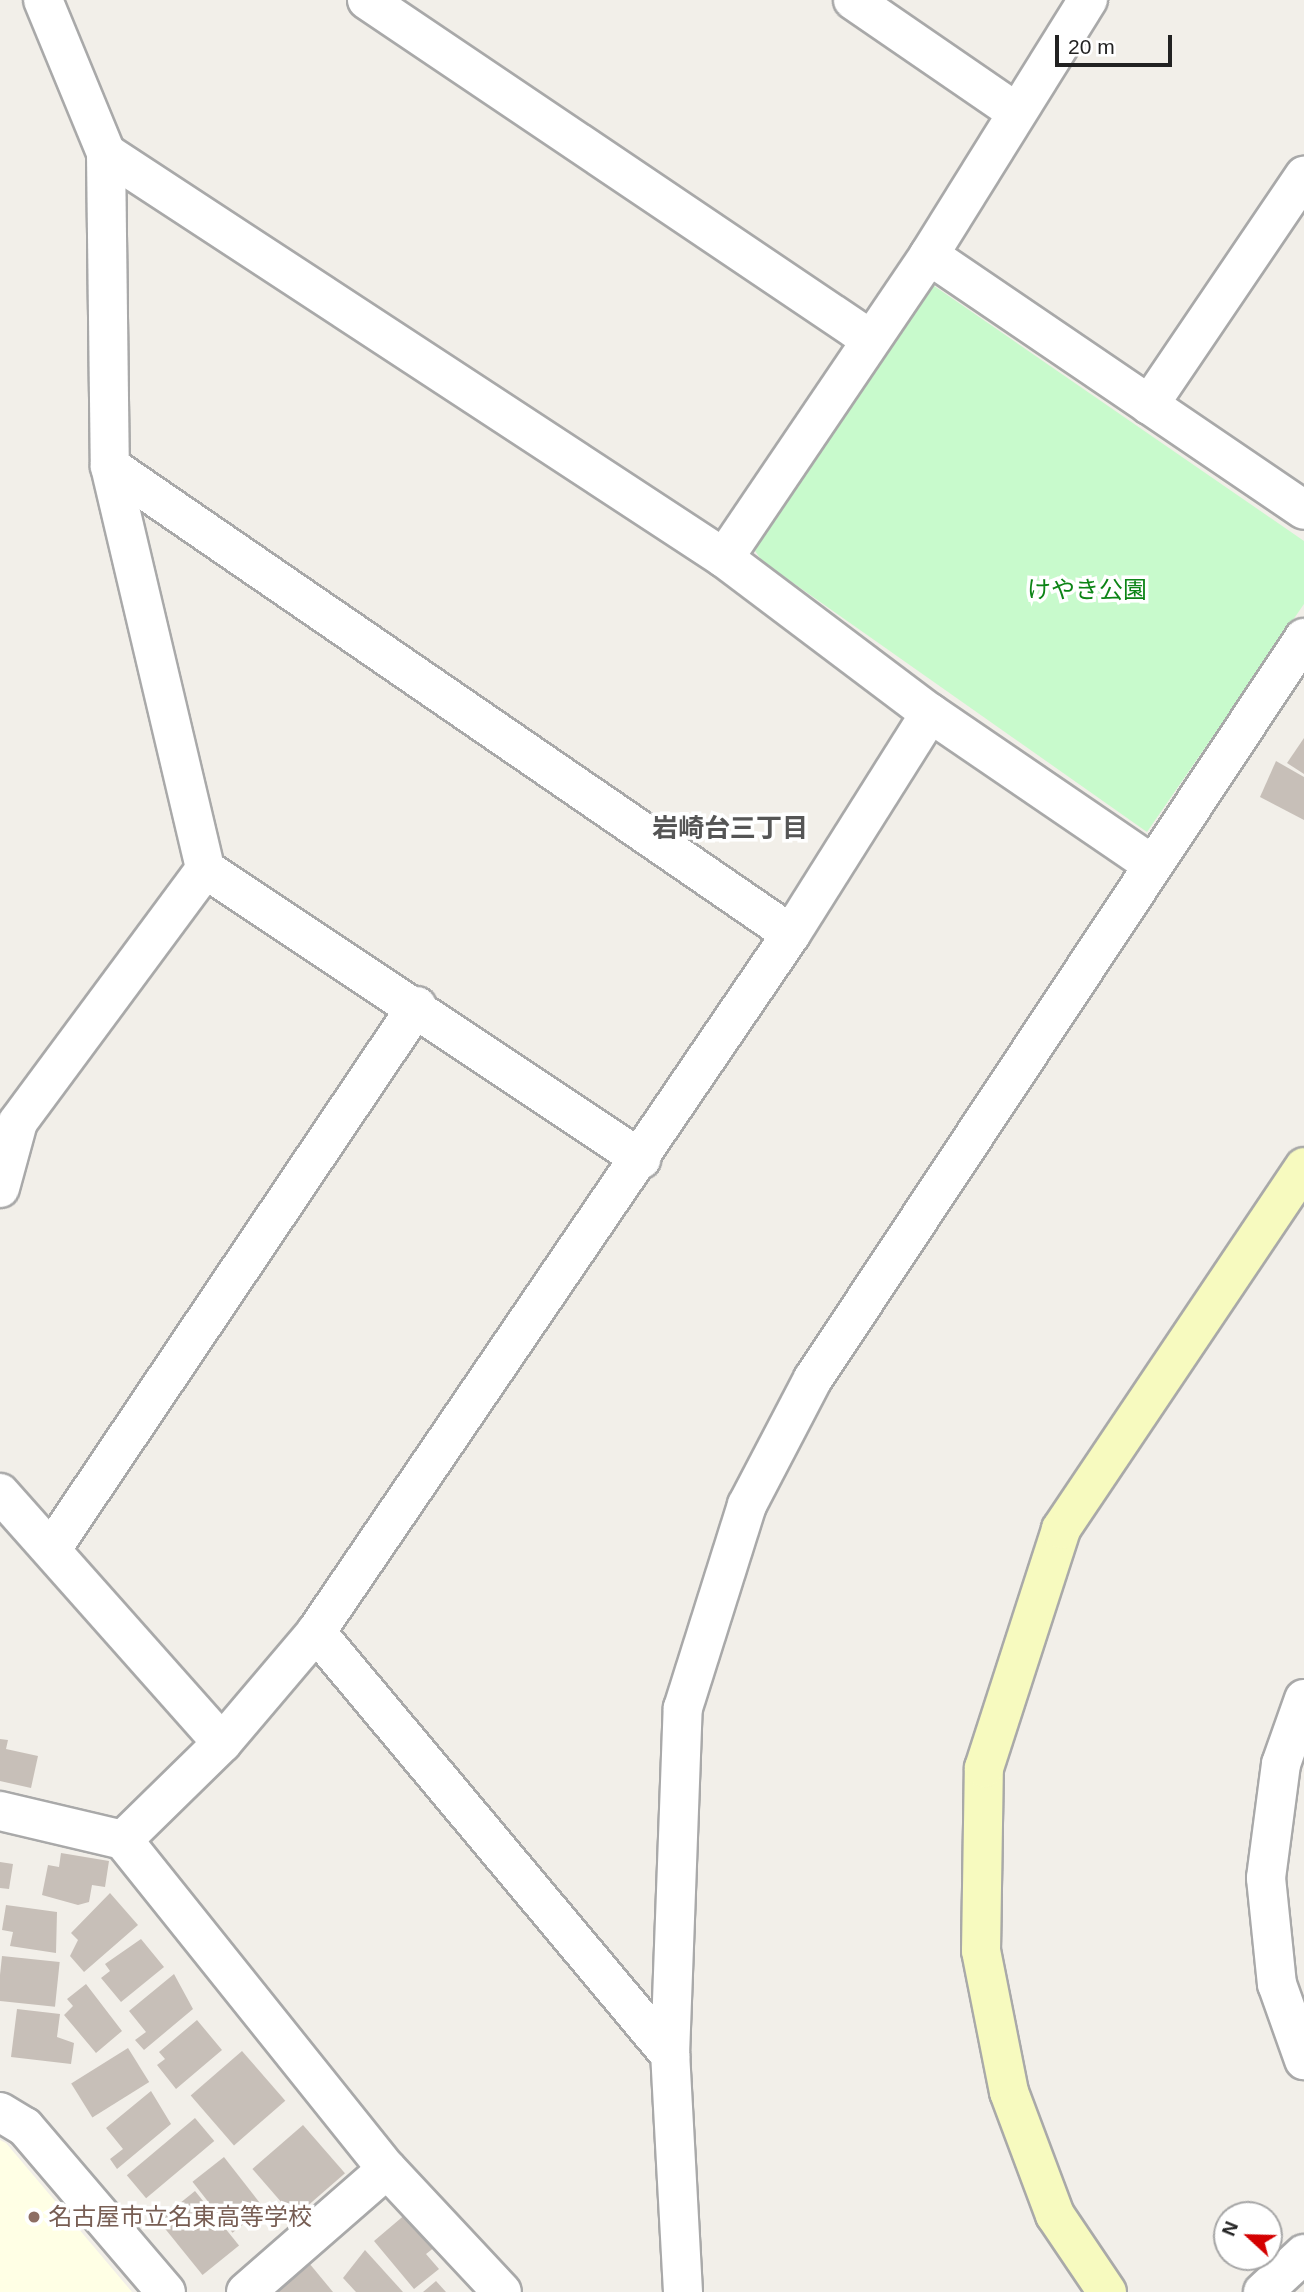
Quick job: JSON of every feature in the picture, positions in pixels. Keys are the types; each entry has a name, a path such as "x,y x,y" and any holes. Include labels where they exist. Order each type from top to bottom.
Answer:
{"street":[{"path":"43,0 106,153 110,466 205,869 417,1006 641,1159"},
{"path":"367,0 870,339"},
{"path":"853,0 1013,110"},
{"path":"724,558 929,255 1013,110 1088,0"},
{"path":"106,153 724,558 930,713 1151,864"},
{"path":"1149,405 1304,176"},
{"path":"929,255 1304,510"},
{"path":"110,466 791,934"},
{"path":"683,2292 670,2055 683,1708 747,1505 813,1379 1151,864 1297,660"},
{"path":"124,1840 222,1743 316,1632 641,1159 791,934 930,713"},
{"path":"0,1188 18,1122 205,869"},
{"path":"52,1547 417,1006"},
{"path":"1107,2292 1055,2215 1010,2092 981,1951 985,1768 1061,1530 1304,1167"},
{"path":"0,1493 52,1547 222,1743"},
{"path":"316,1632 670,2055"},
{"path":"1304,1699 1280,1764 1266,1878 1277,1984 1304,2060"},
{"path":"0,1811 124,1840 387,2169 502,2292"},
{"path":"0,2112 25,2127 166,2292"},
{"path":"246,2292 387,2169"},
{"path":"1263,2292 1304,2254"}],"shaded area":[{"name":"名古屋市立名東高等学校","path":"0,2140 6,2143 132,2292 0,2292"}],"green space":[{"name":"けやき公園","path":"927,281 1304,541 1304,604 1147,832 762,561 751,545"}],"building":[{"path":"1304,738 1304,774 1287,763"},
{"path":"1276,761 1304,777 1304,820 1260,797"},
{"path":"0,1739 8,1740 6,1749 38,1756 31,1788 0,1781"},
{"path":"61,1853 109,1861 105,1887 92,1885 89,1902 78,1905 42,1895 48,1865 59,1867"},
{"path":"0,1862 13,1864 9,1889 0,1888"},
{"path":"110,1893 138,1925 84,1972 70,1956 78,1940 71,1933"},
{"path":"6,1905 57,1912 56,1953 10,1946 13,1932 2,1930"},
{"path":"141,1939 164,1967 121,2002 101,1978 110,1971 105,1964"},
{"path":"2,1956 60,1962 55,2007 0,2001"},
{"path":"174,1974 193,2009 144,2050 135,2040 146,2032 129,2011"},
{"path":"86,1984 122,2031 96,2053 64,2015 73,2006 67,1999"},
{"path":"17,2009 60,2014 57,2037 74,2043 71,2064 11,2057"},
{"path":"197,2020 222,2050 176,2089 157,2065 165,2059 159,2052"},
{"path":"128,2048 149,2082 92,2117 71,2084"},
{"path":"242,2051 285,2101 234,2145 191,2096"},
{"path":"151,2091 171,2124 117,2169 110,2159 123,2149 106,2128"},
{"path":"195,2118 214,2141 146,2198 127,2175"},
{"path":"303,2125 345,2173 294,2217 252,2169"},
{"path":"224,2157 264,2208 232,2233 192,2182"},
{"path":"195,2191 239,2245 203,2275 158,2221"},
{"path":"407,2213 435,2247 426,2254 439,2269 414,2289 374,2241"},
{"path":"365,2250 403,2292 356,2292 343,2278"},
{"path":"309,2263 333,2292 275,2292"},
{"path":"436,2281 446,2292 423,2292"}],"place":[{"name":"名古屋市立名東高等学校","path":"34,2217"}],"district":[{"name":"岩崎台三丁目","path":"730,829"}]}
